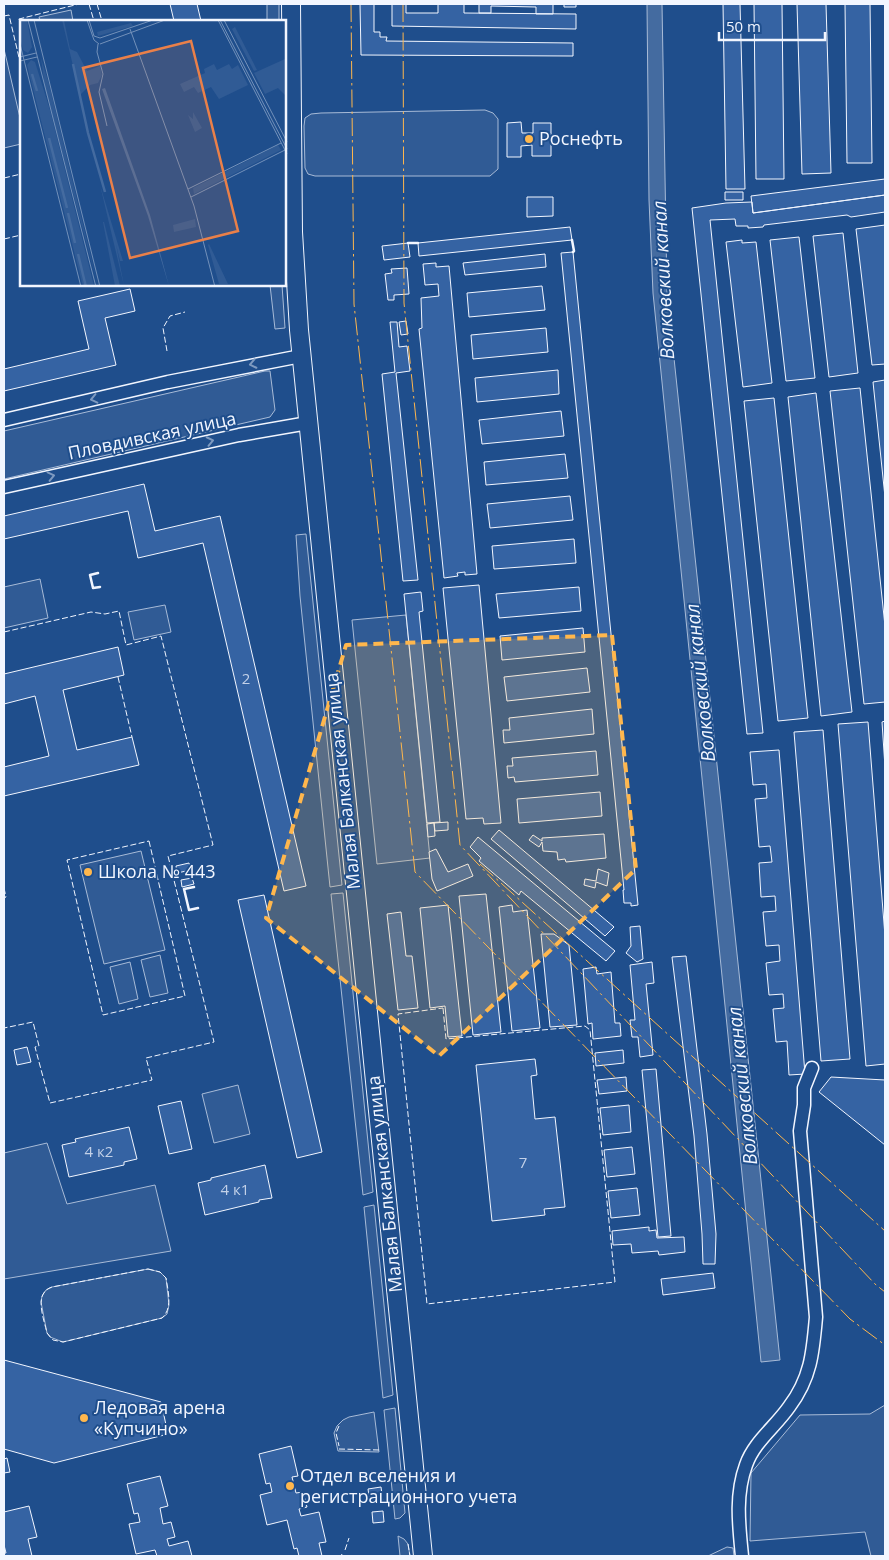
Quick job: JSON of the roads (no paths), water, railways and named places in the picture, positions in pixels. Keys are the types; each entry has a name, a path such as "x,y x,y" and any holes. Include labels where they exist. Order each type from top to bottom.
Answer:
{"street":[{"name":"Малая Балканская улица","path":"292,4 293,232 301,356 423,1556"},
{"path":"4,420 168,382 301,356"},
{"name":"Пловдивская улица","path":"4,487 239,435 308,423"},
{"path":"742,1556 738,1503 741,1479 746,1464 754,1449 790,1406 810,1367 816,1317 800,1131 804,1105 804,1088 812,1068"}],"water":[{"name":"Волковский канал","path":"647,4 662,4 667,292 780,1360 761,1362 653,293 649,200"}],"place":[{"name":"Роснефть","path":"529,139"},
{"name":"Школа № 443","path":"88,872"},
{"name":"Ледовая арена «Купчино»","path":"84,1418"},
{"name":"Отдел вселения и регистрационного учета","path":"290,1486"}]}
